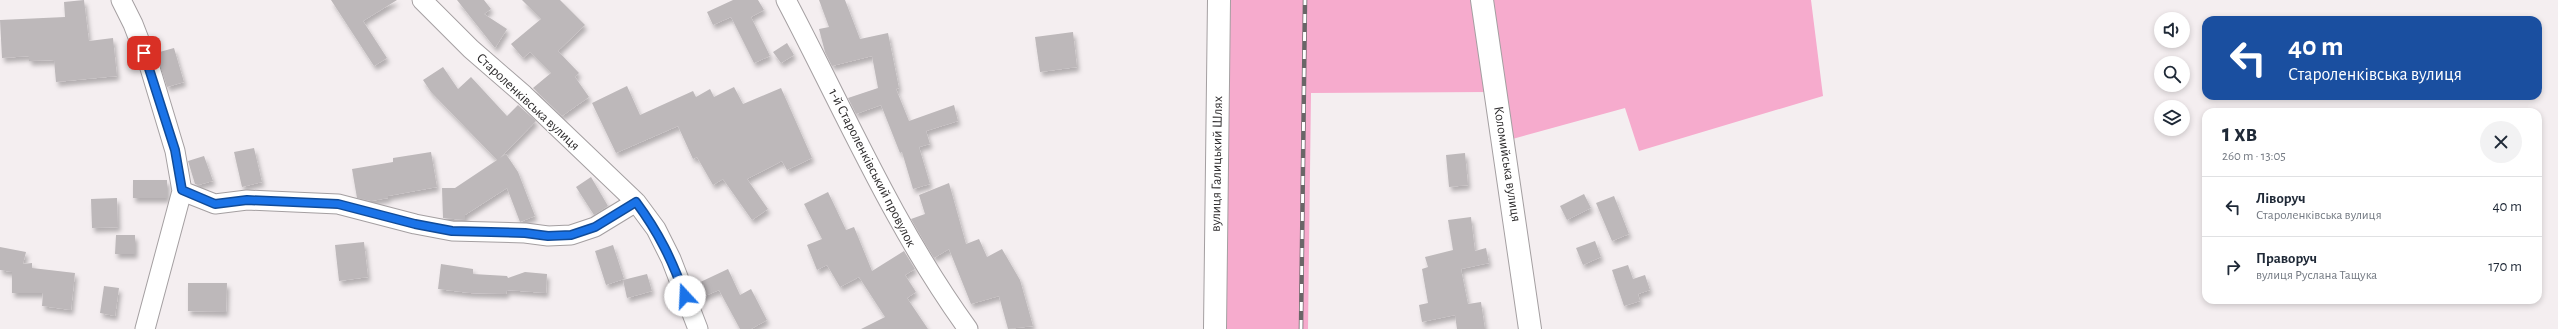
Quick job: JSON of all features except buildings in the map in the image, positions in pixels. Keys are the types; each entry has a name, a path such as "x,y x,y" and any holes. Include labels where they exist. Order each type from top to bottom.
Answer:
{"main road":[{"name":"вулиця Галицький Шлях","path":"1215,329 1219,0"},
{"name":"Коломийська вулиця","path":"1482,0 1530,329"}],"street":[{"path":"121,0 133,24 150,68 175,150 182,190 144,329"},
{"name":"Староленківська вулиця","path":"422,0 471,49 524,95 636,202 656,229 671,259 698,329"},
{"name":"1-й Староленківський провулок","path":"786,0 872,174 936,285 968,329"},
{"path":"182,190 215,204 247,200 338,204 415,224 452,231 525,233 548,236 571,235 595,227 636,202"}],"shaded area":[{"path":"1212,0 1811,0 1823,96 1639,151 1625,108 1498,143 1490,92 1311,93 1308,329 1208,329"}],"railway":[{"path":"1301,329 1305,0"}],"route":[{"path":"144,53 150,68 163,117 175,150 182,190 215,204 247,200 307,201 338,204 415,224 452,231 525,233 548,236 571,235 595,227 636,202 656,229 671,259 685,296"}]}
